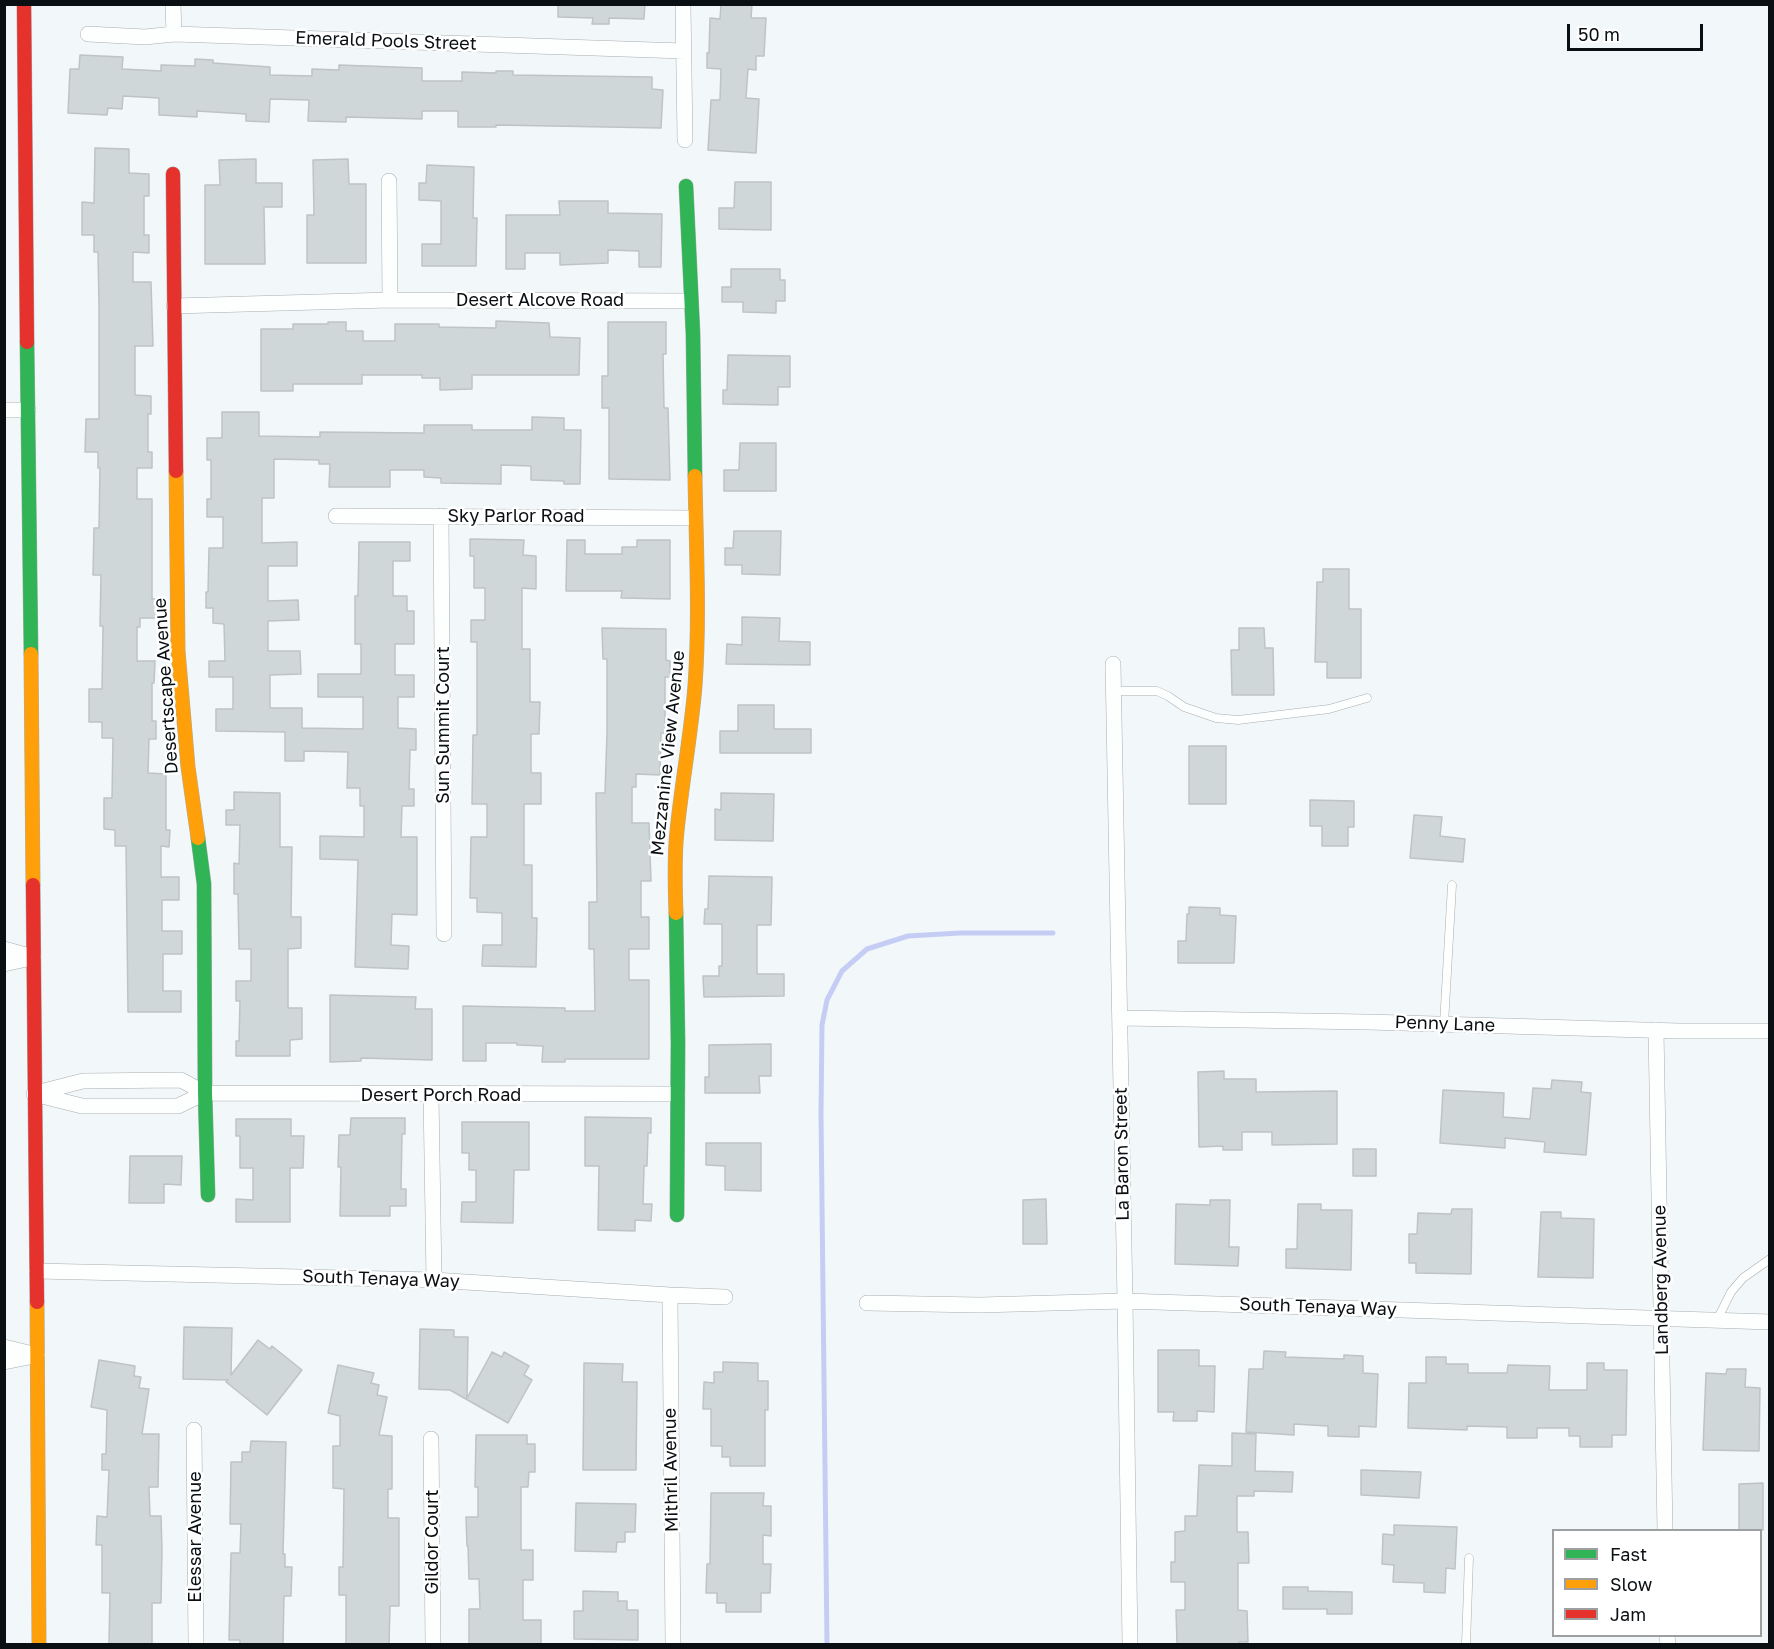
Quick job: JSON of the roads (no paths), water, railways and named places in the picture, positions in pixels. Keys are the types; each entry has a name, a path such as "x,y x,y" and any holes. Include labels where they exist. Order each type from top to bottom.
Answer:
{"street":[{"path":"24,4 39,1644"},
{"path":"173,4 174,34"},
{"path":"683,4 685,140"},
{"name":"Emerald Pools Street","path":"88,34 146,37 174,34 684,51"},
{"name":"Desertscape Avenue","path":"172,174 178,651 188,767 204,884 208,1195"},
{"path":"389,181 390,300"},
{"name":"Mezzanine View Avenue","path":"677,1215 675,861 696,683 693,334 686,186"},
{"name":"Desert Alcove Road","path":"174,306 390,300 690,300"},
{"path":"4,410 28,410"},
{"name":"Sky Parlor Road","path":"336,516 695,518"},
{"name":"Sun Summit Court","path":"441,516 444,934"},
{"name":"La Baron Street","path":"1113,664 1130,1644"},
{"path":"4,949 33,957"},
{"path":"4,964 33,957"},
{"name":"Penny Lane","path":"1120,1018 1770,1031"},
{"name":"Landberg Avenue","path":"1656,1030 1665,1529"},
{"name":"Desert Porch Road","path":"34,1094 83,1081 181,1080 205,1093"},
{"name":"Desert Porch Road","path":"34,1094 82,1106 178,1106 205,1093 677,1094"},
{"path":"431,1095 434,1280"},
{"name":"South Tenaya Way","path":"37,1271 434,1280 725,1297"},
{"name":"Mithril Avenue","path":"670,1295 673,1644"},
{"name":"South Tenaya Way","path":"867,1303 980,1305 1125,1301 1770,1323"},
{"path":"4,1347 37,1355"},
{"path":"4,1362 37,1355"},
{"name":"Elessar Avenue","path":"195,1430 196,1644"},
{"name":"Gildor Court","path":"431,1439 433,1644"}],"lane":[{"path":"1113,691 1157,691 1192,710 1238,720 1329,709 1367,698"},
{"path":"1444,1024 1452,885"},
{"path":"1716,1320 1731,1292 1743,1278 1770,1259"},
{"path":"1466,1644 1469,1558"}],"waterway":[{"path":"827,1644 821,1114 822,1025 827,1000 842,971 867,949 908,936 960,933 1053,933"}]}
